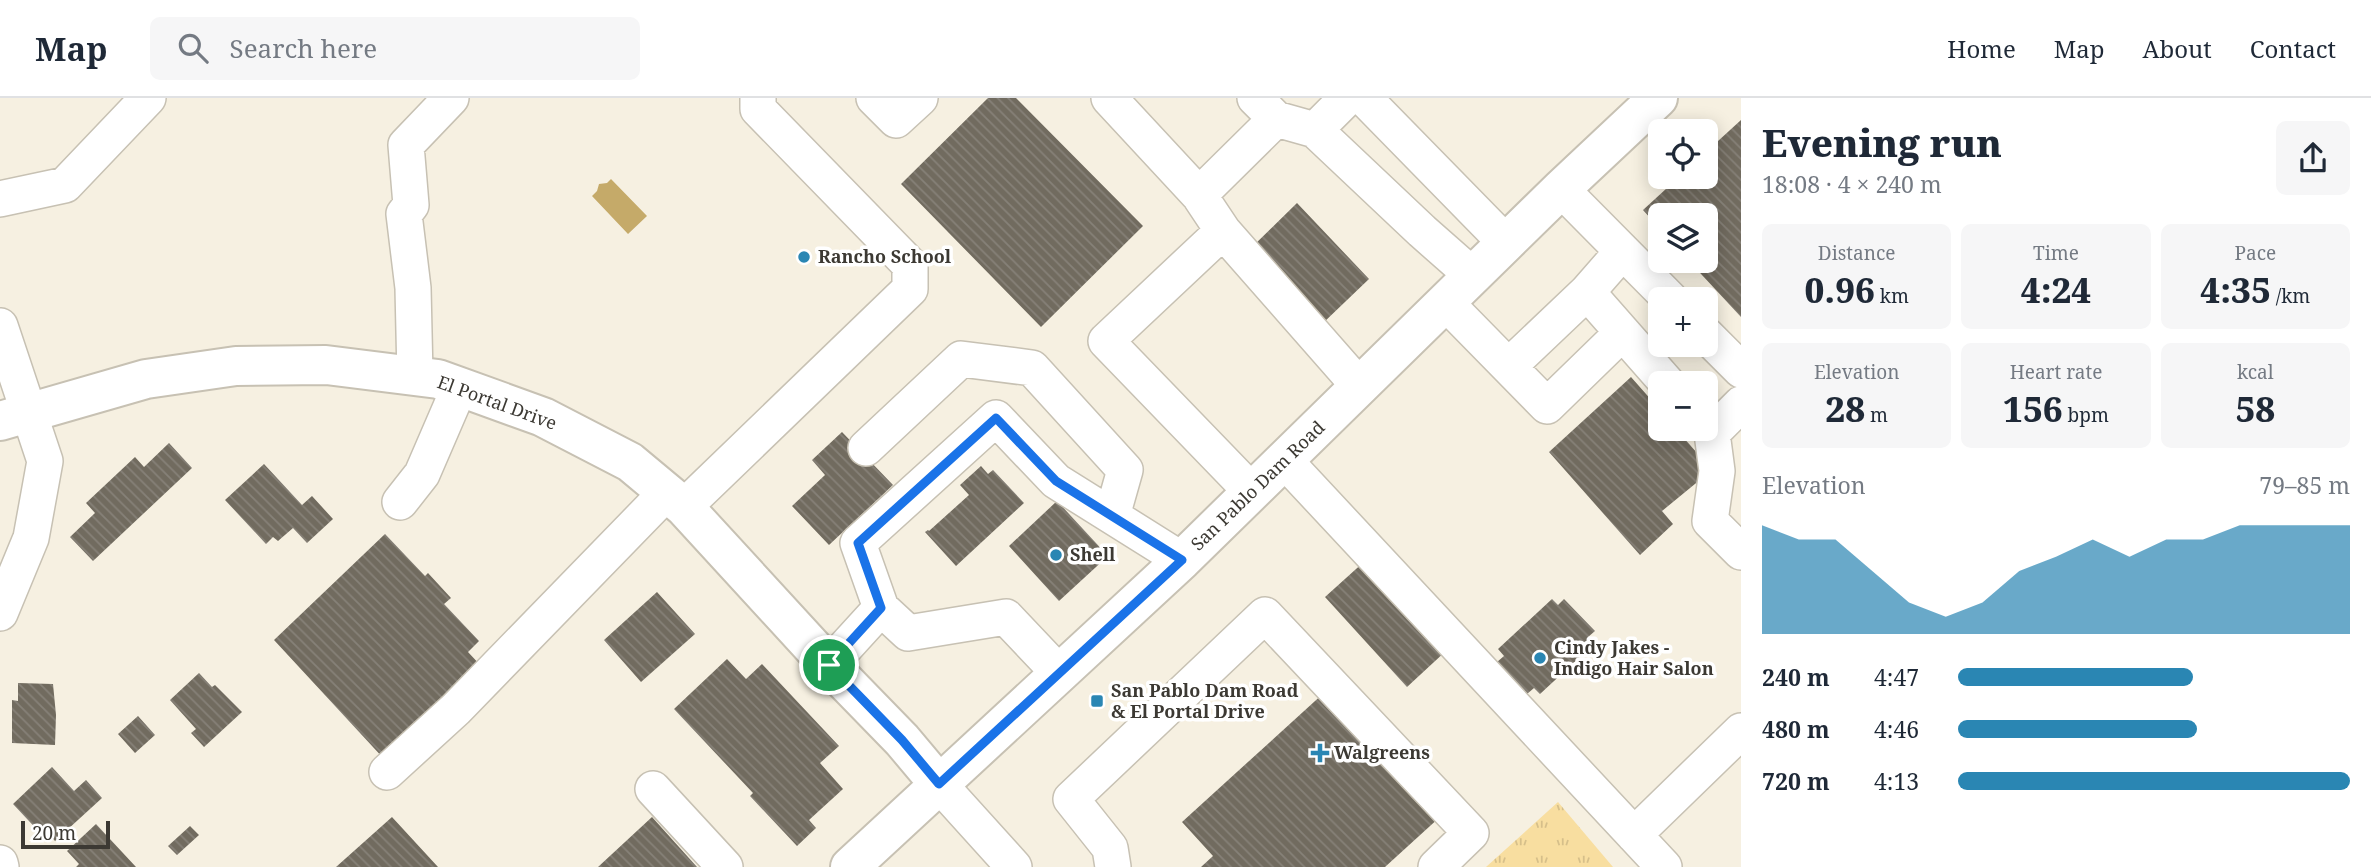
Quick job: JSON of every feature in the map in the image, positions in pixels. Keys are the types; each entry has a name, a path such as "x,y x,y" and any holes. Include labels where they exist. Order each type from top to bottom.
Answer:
{"main road":[{"name":"San Pablo Dam Road","path":"850,867 1182,560 1561,189 1658,98"},
{"name":"El Portal Drive","path":"14,418 146,379 236,366 326,365 438,380 543,417 630,462 676,500 902,740 939,784"}],"street":[{"path":"0,199 65,185 148,98"},
{"path":"400,502 422,474 438,380 413,288 404,214 411,205 406,145 451,98"},
{"path":"387,772 676,500 743,452 910,289 910,265 758,109 758,98"},
{"path":"874,98 896,120 920,98"},
{"path":"1109,98 1199,195 1223,231 1360,387"},
{"path":"1315,130 1348,98"},
{"path":"1364,98 1506,243"},
{"path":"1199,195 1265,109 1315,130 1473,275"},
{"path":"1561,189 1658,287"},
{"path":"1223,231 1106,341 1252,492"},
{"path":"1509,366 1587,292 1622,251"},
{"path":"1587,292 1656,371"},
{"path":"1446,303 1547,406 1621,334"},
{"path":"0,326 14,418 45,461 31,538 0,614"},
{"path":"1718,347 1741,370"},
{"path":"866,448 961,359 1032,368 1125,470 1112,516"},
{"path":"1718,423 1741,404"},
{"path":"1060,674 1006,617 908,633 881,608 858,543 996,418 1056,481 1182,560"},
{"path":"1711,441 1717,471 1710,521 1741,552"},
{"path":"1285,461 1664,867"},
{"path":"829,665 881,608"},
{"path":"1113,867 1110,848 1071,799 1265,615 1471,833 1436,867"},
{"path":"1634,835 1741,731"},
{"path":"939,784 1014,867"},
{"path":"653,789 724,867"}],"green space":[{"path":"1558,802 1613,867 1486,867"}],"shaded area":[{"path":"611,179 647,216 628,234 592,196 599,184 607,183"}],"building":[{"path":"988,98 1016,98 1143,226 1041,327 901,184"},
{"path":"1741,120 1741,317 1718,292 1718,287 1713,287 1700,273 1718,273 1718,203 1651,203 1666,189 1718,189 1718,141"},
{"path":"1297,203 1369,279 1322,324 1250,249"},
{"path":"1631,377 1648,396 1648,441 1687,441 1712,470 1662,511 1673,524 1640,555 1549,452"},
{"path":"842,432 893,485 829,545 792,506 825,475 812,460"},
{"path":"169,443 192,468 93,561 70,537 95,513 86,503 135,457 144,467"},
{"path":"264,464 302,505 312,496 333,519 307,543 293,528 278,541 273,537 266,544 225,500"},
{"path":"981,466 988,474 993,470 1024,503 956,566 925,532 969,495 960,485"},
{"path":"1057,501 1108,556 1059,601 1009,546"},
{"path":"385,534 425,576 428,573 451,598 444,604 479,641 468,652 482,667 385,760 274,640"},
{"path":"1366,560 1447,650 1407,687 1325,597"},
{"path":"657,592 695,634 641,682 604,640"},
{"path":"1552,599 1558,605 1564,599 1595,631 1588,637 1594,644 1540,694 1534,688 1527,694 1497,662 1504,656 1498,649"},
{"path":"727,659 746,679 762,664 839,746 820,763 843,789 809,820 816,828 797,846 750,796 753,793 674,709"},
{"path":"199,673 242,712 204,747 191,733 196,729 170,700"},
{"path":"18,683 53,684 55,745 12,743 12,700 18,701"},
{"name":"Walgreens","path":"1326,691 1441,816 1385,867 1201,867 1213,856 1182,822"},
{"path":"138,716 155,735 135,753 118,734"},
{"path":"52,767 74,791 86,780 102,798 55,841 48,833 44,837 13,804"},
{"path":"392,817 438,867 336,867"},
{"path":"652,817 697,867 598,867"},
{"path":"96,824 136,867 76,867 79,864 67,851"},
{"path":"190,826 199,835 177,855 168,846"}],"place":[{"name":"Rancho School","path":"804,257"},
{"name":"Shell","path":"1056,555"},
{"name":"Cindy Jakes - Indigo Hair Salon","path":"1540,658"},
{"name":"San Pablo Dam Road & El Portal Drive","path":"1097,701"},
{"name":"Walgreens","path":"1320,753"}],"route":[{"path":"996,418 1056,481 1182,560 939,784 902,740 829,665 881,608 858,543 996,418"}]}
